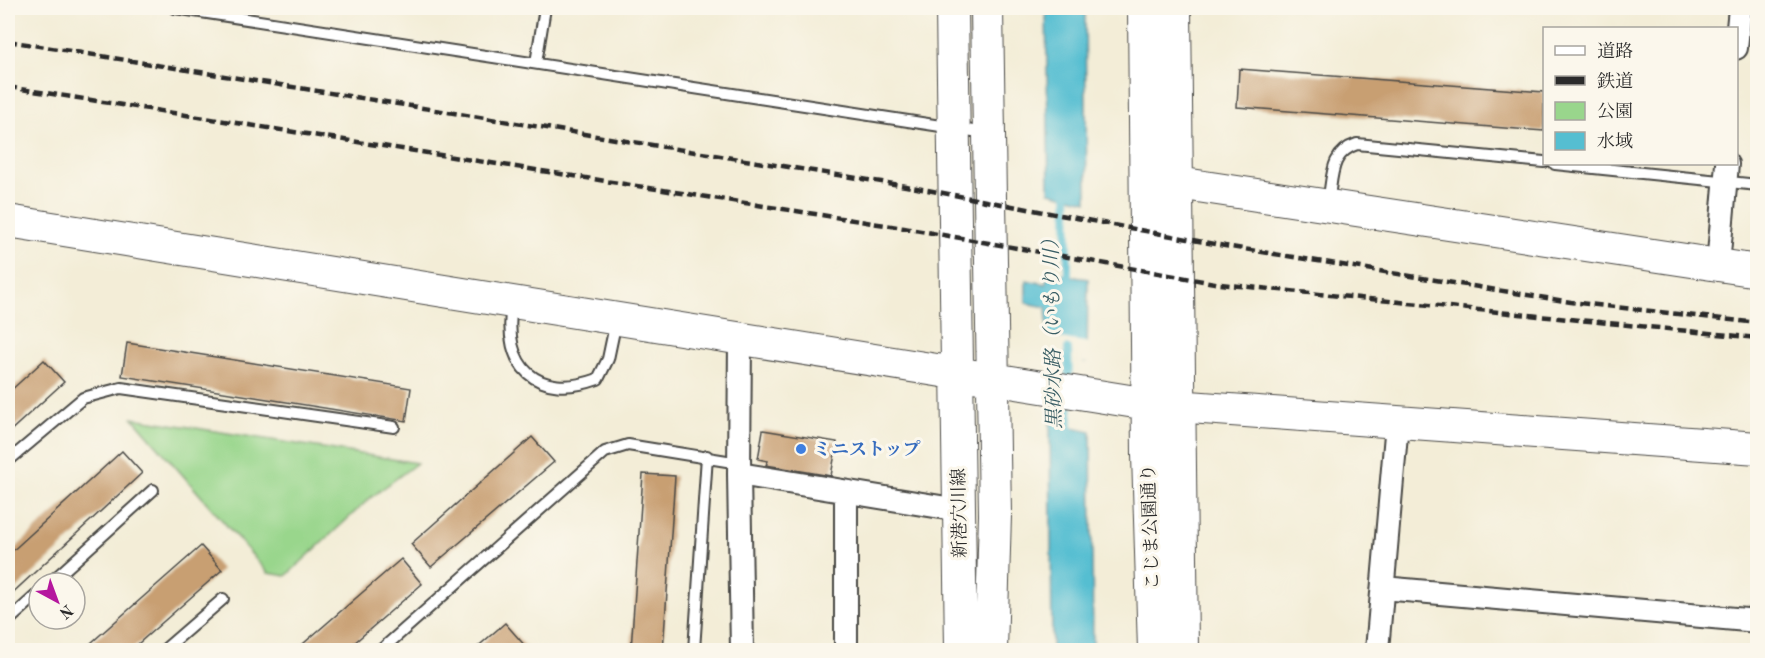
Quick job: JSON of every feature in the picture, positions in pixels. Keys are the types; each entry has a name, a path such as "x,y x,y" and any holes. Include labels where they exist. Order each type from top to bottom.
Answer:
{"street":[{"name":"新港穴川線","path":"952,8 960,651"},
{"name":"新港穴川線","path":"987,8 995,515 991,651"},
{"name":"こじま公園通り","path":"1144,8 1148,404 1154,651"},
{"name":"こじま公園通り","path":"1175,8 1182,651"},
{"path":"1738,35 1740,8"},
{"path":"1718,265 1726,172"},
{"path":"1145,178 1758,271"},
{"path":"8,221 617,318 993,381 1148,404 1758,448"},
{"path":"740,338 739,469 742,651"},
{"path":"1377,651 1397,423"},
{"path":"739,469 846,492 959,510"},
{"path":"846,492 846,651"},
{"path":"1383,588 1758,621"}],"lane":[{"path":"175,8 989,134"},
{"path":"536,63 545,8"},
{"path":"1328,205 1336,158 1344,148 1357,144 1543,162"},
{"path":"1577,165 1726,172 1758,184"},
{"path":"512,302 510,344 515,356 533,377 561,385 580,386 598,379 608,359 617,318"},
{"path":"8,461 83,398 121,388 394,427"},
{"path":"381,651 605,452 628,445 707,456 739,469"},
{"path":"694,651 707,456"},
{"path":"63,571 153,490"},
{"path":"164,651 224,599"},
{"path":"8,621 27,604"}],"green space":[{"path":"133,418 417,463 369,499 286,576 268,573"}],"water":[{"path":"1046,8 1085,8 1087,201 1049,192"},
{"path":"1047,273 1088,279 1087,362 1049,356 1046,307 1026,303 1026,280 1046,284"},
{"path":"1050,422 1091,431 1093,650 1052,650"}],"pier":[{"path":"1045,336 1091,343 1090,363 1048,359"}],"building":[{"path":"1239,69 1543,92 1543,131 1237,107"},
{"path":"127,343 411,388 406,421 122,376"},
{"path":"44,360 64,382 8,433 8,393"},
{"path":"763,430 837,442 831,476 766,465 768,461 758,459"},
{"path":"532,437 554,462 431,567 411,544"},
{"path":"122,451 142,473 36,571 27,571 27,579 8,597 8,555"},
{"path":"643,474 675,476 663,650 631,650"},
{"path":"201,546 222,570 131,650 83,650"},
{"path":"401,559 422,584 346,650 296,650"},
{"path":"505,623 527,648 474,650"}],"waterway":[{"name":"黒砂水路（いもり川）","path":"1067,187 1068,286"},
{"name":"黒砂水路（いもり川）","path":"1068,349 1069,385"},
{"name":"黒砂水路（いもり川）","path":"1069,397 1069,436"}],"railway":[{"path":"8,41 906,186 1225,246 1571,302 1758,323"},
{"path":"8,87 904,228 1220,284 1758,338"}],"place":[{"name":"ミニストップ","path":"801,449"}]}
